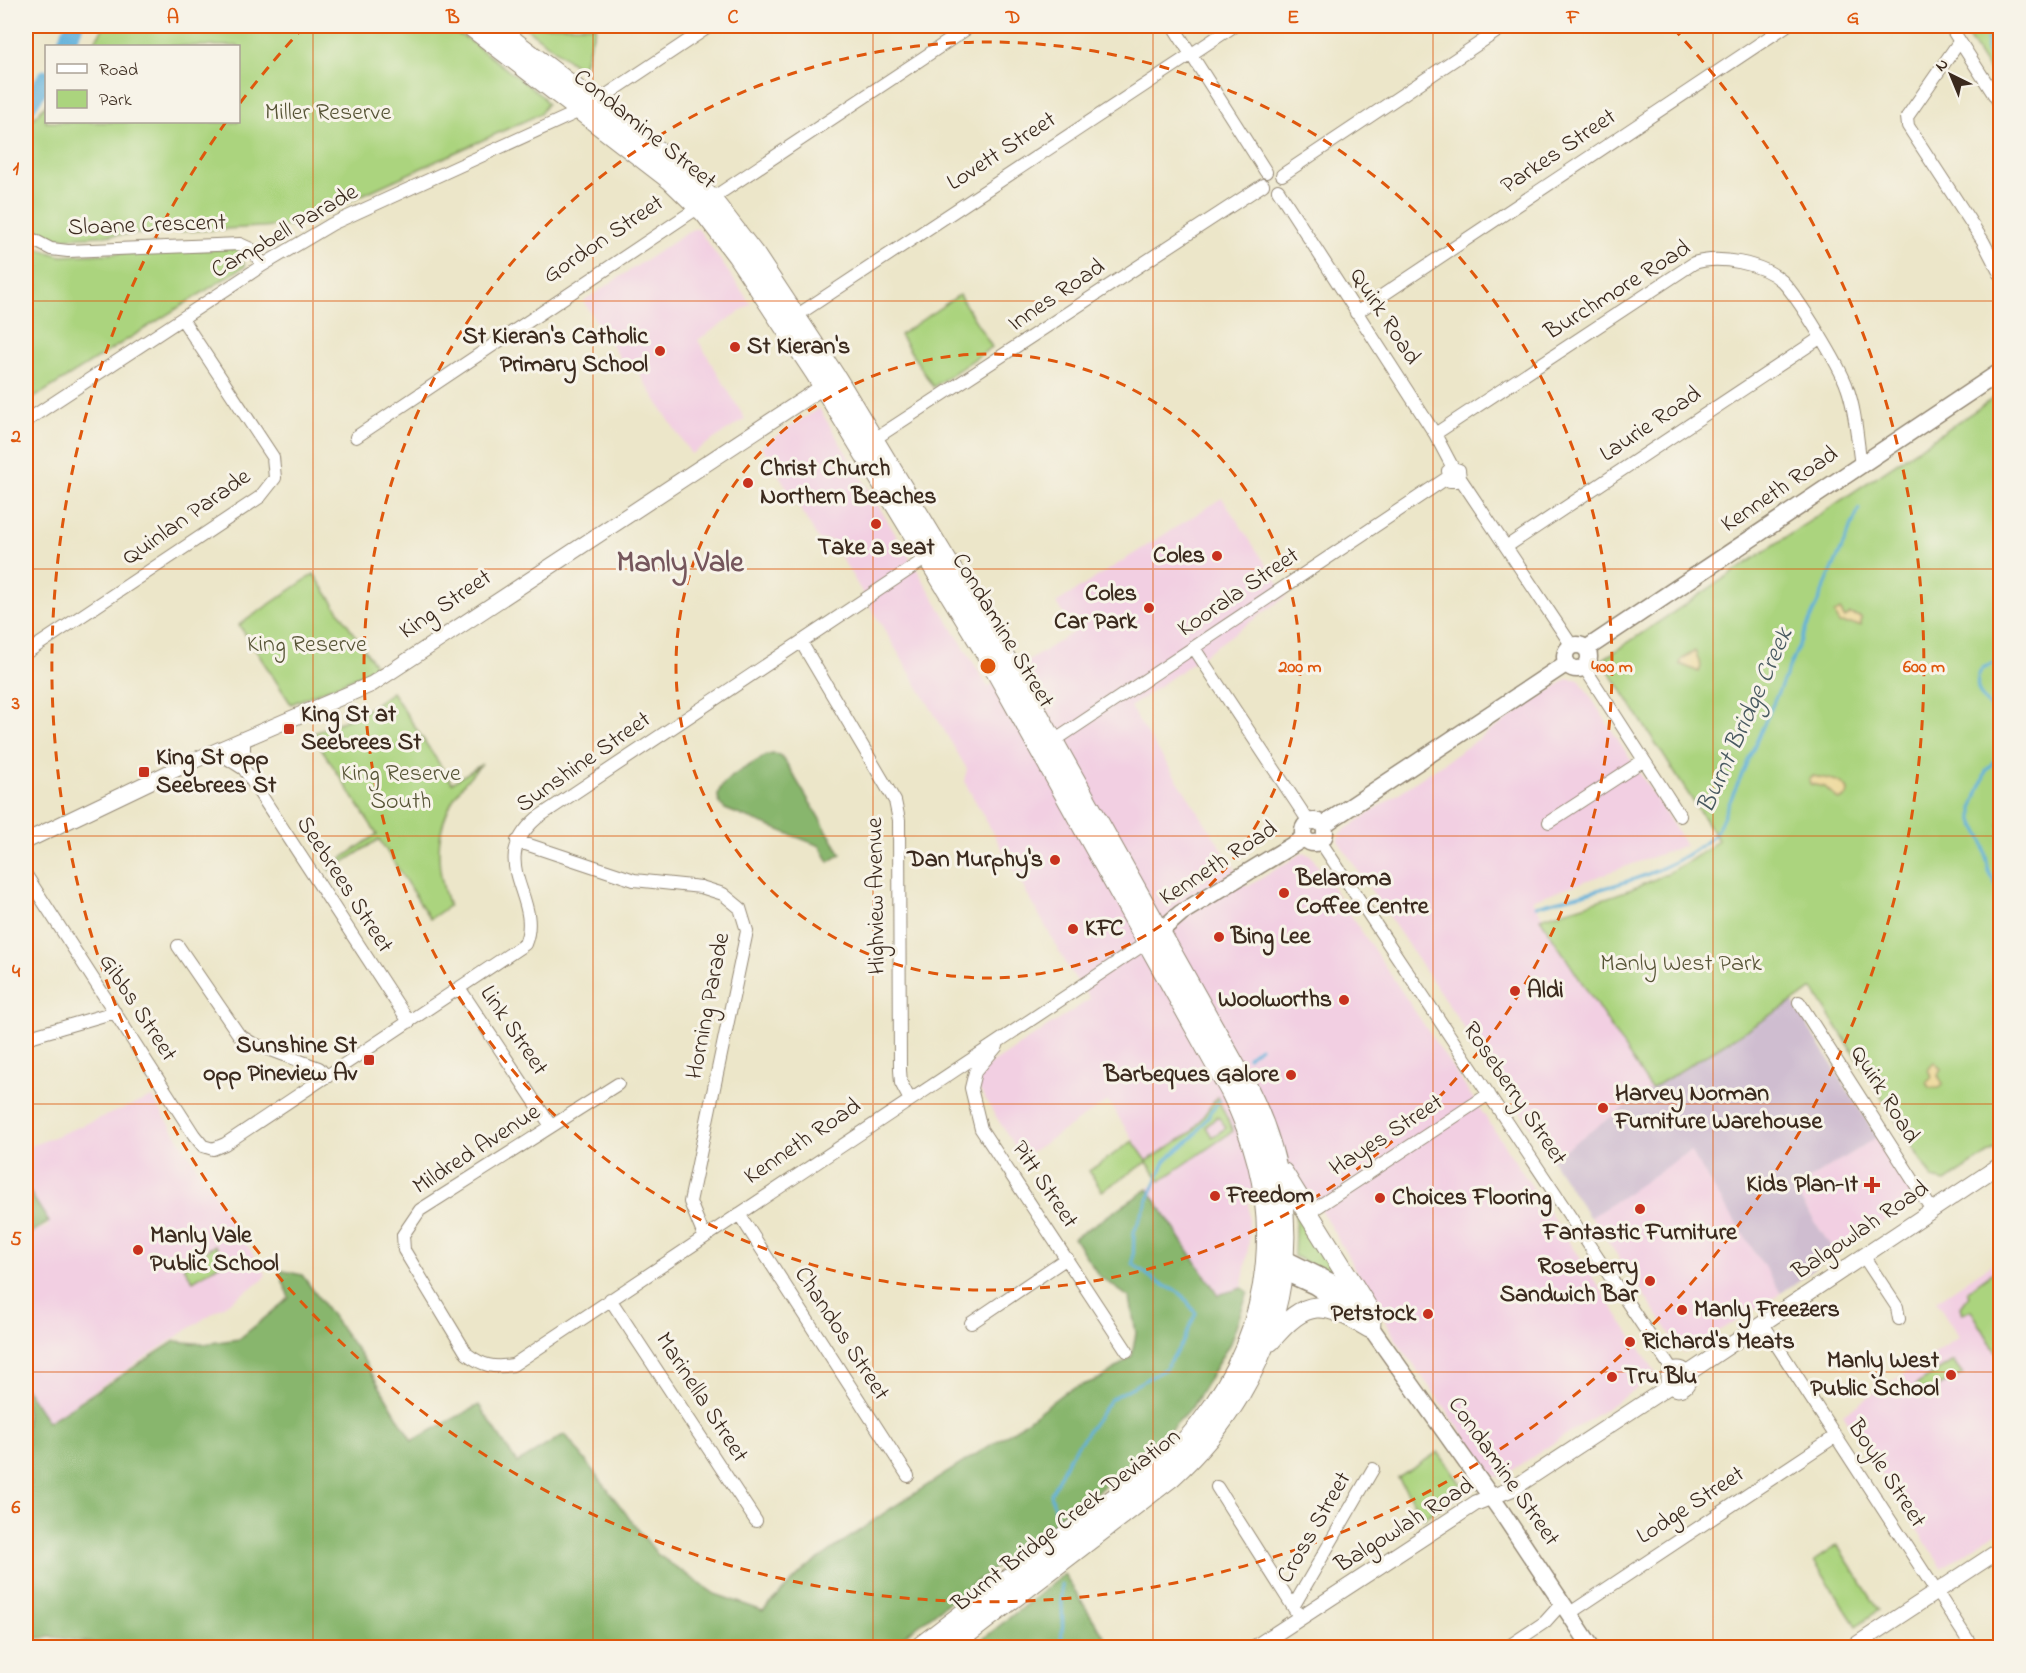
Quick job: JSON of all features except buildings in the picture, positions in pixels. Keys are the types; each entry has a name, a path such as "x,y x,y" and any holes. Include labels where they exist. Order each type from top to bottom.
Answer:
{"highway":[{"name":"Condamine Street","path":"471,26 659,151 756,257 796,316 830,382 928,557 1155,936"},
{"name":"Condamine Street","path":"494,26 589,106"},
{"name":"Condamine Street","path":"705,203 737,255 873,440 1054,741 1155,936 1236,1083 1261,1116 1276,1161"},
{"name":"Condamine Street","path":"1236,1083 1245,1122 1260,1168 1277,1264"},
{"path":"1265,1347 1296,1314 1311,1307 1341,1311 1370,1328 1371,1314 1276,1161"},
{"name":"Burnt Bridge Creek Deviation","path":"948,1647 1144,1498 1196,1454 1235,1404 1265,1347 1273,1322 1283,1209 1276,1161"},
{"name":"Burnt Bridge Creek Deviation","path":"919,1647 1134,1484 1198,1427 1225,1388 1248,1341 1277,1264"}],"main road":[{"name":"Kenneth Road","path":"1579,647 2001,372"},
{"path":"1579,647 1590,658 1584,667 1576,669 1567,663 1566,652 1579,647"},
{"name":"Kenneth Road","path":"1155,936 1180,914 1314,831 1567,663"},
{"name":"Condamine Street","path":"1277,1264 1322,1291 1370,1328 1492,1497 1592,1647"}],"street":[{"name":"Campbell Parade","path":"26,421 263,265 332,224 589,106 710,26"},
{"name":"Gordon Street","path":"357,438 971,26"},
{"path":"1173,26 1266,172"},
{"name":"Lovett Street","path":"796,316 1234,26"},
{"path":"1282,175 1504,26"},
{"name":"Parkes Street","path":"1356,313 1786,26"},
{"path":"1950,26 2001,104"},
{"path":"1959,42 1907,117 1908,126 1983,241 2000,274"},
{"path":"1273,170 1282,175 1283,183 1278,189 1268,190 1263,185 1262,178 1266,172 1273,170"},
{"name":"Innes Road","path":"873,440 1263,185"},
{"name":"Quirk Road","path":"1278,189 1435,434 1454,474 1579,647"},
{"name":"Sloane Crescent","path":"26,236 51,249 68,250 234,243 251,249 263,265"},
{"name":"Burchmore Road","path":"1435,434 1695,263 1708,258 1769,272 1783,282 1841,369 1849,390 1861,465"},
{"name":"Quinlan Parade","path":"26,653 260,497 275,478 273,457 182,318"},
{"name":"Laurie Road","path":"1506,547 1820,338"},
{"name":"King Street","path":"26,841 244,739 372,684 830,382"},
{"name":"Koorala Street","path":"1054,741 1454,474"},
{"name":"Sunshine Street","path":"214,1154 222,1146 518,951 528,936 529,923 514,864 517,841 537,818 928,557"},
{"name":"Highview Avenue","path":"801,642 895,801 899,820 900,1070 901,1083 910,1100"},
{"name":"Roseberry Street","path":"1194,648 1677,1377"},
{"path":"1584,667 1680,816"},
{"path":"244,739 244,769"},
{"name":"Seebrees Street","path":"216,752 244,769 409,1022"},
{"path":"1549,822 1644,760"},
{"name":"Horning Parade","path":"517,841 634,880 713,890 733,900 740,908 747,932 690,1202 704,1236"},
{"name":"Gibbs Street","path":"26,875 197,1140 214,1154"},
{"name":"Kenneth Road","path":"479,1363 495,1368 513,1365 1155,936"},
{"path":"178,946 239,1035 319,1068 327,1077"},
{"name":"Link Street","path":"460,989 551,1125"},
{"name":"Quirk Road","path":"1799,1002 1932,1210"},
{"path":"26,1038 115,1012"},
{"name":"Pitt Street","path":"1004,1037 975,1072 971,1088 981,1129 1127,1351"},
{"name":"Mildred Avenue","path":"479,1363 467,1354 404,1250 403,1235 420,1210 618,1084"},
{"name":"Hayes Street","path":"1307,1214 1489,1094"},
{"name":"Balgowlah Road","path":"1254,1647 1297,1612 1476,1503 1514,1488 1677,1377 1763,1324 2001,1165"},
{"name":"Chandos Street","path":"739,1214 908,1476"},
{"path":"1864,1257 1897,1306 1899,1319"},
{"path":"970,1323 1067,1258"},
{"name":"Marinella Street","path":"610,1299 756,1521"},
{"name":"Boyle Street","path":"1763,1324 1973,1647"},
{"name":"Lodge Street","path":"1506,1647 1836,1436"},
{"name":"Cross Street","path":"1297,1612 1373,1469"},
{"path":"1217,1487 1297,1612"},
{"path":"1851,1647 2001,1550"}],"shaded area":[{"name":"St Kieran's Catholic Primary School","path":"693,229 698,229 751,304 698,340 745,419 691,454 632,363 625,366 583,301"},
{"path":"819,408 988,687 1075,631 1056,603 1222,498 1287,596 1130,707 1247,887 1304,852 1312,857 1655,1371 1651,1379 1502,1477 1494,1476 1399,1345 1310,1191 1249,1199 1249,1242 1242,1288 1218,1296 1148,1189 1159,1180 1108,1101 1022,1158 975,1083 979,1072 1090,999 1072,974 964,781 967,769 831,540 819,540 761,446"},
{"path":"1567,679 1579,679 1686,845 1532,900 1781,1293 1683,1353 1338,841 1340,833"},
{"path":"1792,1001 1877,1137 1793,1189 1836,1254 1781,1293 1690,1151 1590,1218 1551,1159 1651,1089"},
{"name":"Manly Vale Public School","path":"152,1097 266,1274 263,1280 42,1425 26,1407 26,1235 49,1226 26,1200 26,1148"},
{"name":"Kids Plan-It","path":"1877,1137 1919,1198 1836,1254 1793,1189"},
{"name":"Manly West Public School","path":"2000,1258 2000,1530 1942,1568 1843,1414 1959,1337 1936,1301"}],"green space":[{"name":"Miller Reserve","path":"105,26 441,26 466,38 543,97 547,104 540,114 296,225 47,239 26,216 26,127 45,105 45,123 240,123 240,45 92,45"},
{"path":"523,26 596,26 582,70"},
{"path":"1961,26 2000,26 2000,88"},
{"path":"26,245 61,256 237,248 245,266 26,403"},
{"path":"959,295 992,347 933,387 900,335"},
{"name":"Manly West Park","path":"2000,394 2000,1146 1945,1182 1933,1179 1813,989 1651,1089 1540,918 1634,888 1657,878 1699,855 1718,840 1602,660"},
{"name":"King Reserve","path":"314,574 375,665 363,674 291,704 239,625"},
{"name":"King Reserve South","path":"392,692 452,783 482,764 455,796 447,812 439,848 443,886 449,906 430,919 379,839 330,871 328,868 377,834 312,734 362,713"},
{"path":"780,755 785,761 841,854 829,862 820,846 725,809 719,801 718,793 722,785 730,778 765,756"},
{"path":"1217,1097 1233,1131 1160,1181 1147,1162 1102,1191 1089,1171 1133,1141 1147,1161 1192,1132","holes":["1218,1116 1226,1128 1212,1137 1206,1127"]},
{"path":"26,1186 49,1222 26,1236"},
{"path":"1148,1189 1218,1295 1242,1288 1248,1292 1230,1343 1192,1407 1147,1454 889,1647 127,1648 53,1637 26,1639 26,1389 48,1422 175,1341 204,1344 239,1339 289,1298 279,1270 302,1275 362,1357 412,1441 479,1405 517,1463 565,1434 657,1554 715,1594 763,1611 806,1568 890,1509 1019,1427 1066,1391 1102,1378 1132,1356 1136,1333 1130,1298 1099,1276 1074,1238"},
{"path":"1296,1211 1346,1284 1294,1256"},
{"path":"215,1245 225,1261 193,1281 183,1266"},
{"path":"2000,1267 2000,1359 1971,1310 1963,1314 1961,1307 1969,1296 1967,1291"},
{"path":"1953,1361 1963,1374 1928,1392 1925,1389 1917,1393 1914,1390 1916,1385"},
{"path":"1438,1452 1466,1491 1424,1518 1398,1478"},
{"path":"1837,1545 1879,1610 1856,1626 1814,1561"},
{"path":"1064,1574 1111,1647 973,1647"},
{"path":"176,1630 188,1648 50,1648"}],"sand":[{"path":"1840,610 1845,618 1849,614 1861,617 1861,625 1839,623 1834,614"},
{"path":"1695,651 1701,666 1699,672 1680,664 1682,659"},
{"path":"1813,776 1841,783 1848,790 1847,796 1839,800 1825,787 1810,784 1809,779"},
{"path":"1934,1062 1941,1069 1938,1075 1943,1084 1939,1088 1930,1088 1926,1083 1932,1077 1928,1070"}],"waterway":[{"path":"64,45 74,26"},
{"name":"Burnt Bridge Creek","path":"1989,26 1986,51 2000,78"},
{"path":"26,108 45,80"},
{"name":"Burnt Bridge Creek","path":"1536,906 1632,880 1655,871 1697,848 1716,833 1859,509"},
{"path":"2000,661 1982,668 1978,678 1979,692 1997,718 2000,727"},
{"path":"2000,753 1986,771 1973,806 1973,821 1983,841 1989,872 2000,893"},
{"name":"Burnt Bridge Creek","path":"1248,1057 1260,1047"},
{"name":"Burnt Bridge Creek","path":"1058,1525 1051,1494 1068,1459 1111,1399 1165,1369 1183,1342 1196,1313 1180,1293 1157,1282 1133,1264 1134,1232 1165,1161 1194,1136 1219,1101"},
{"name":"Burnt Bridge Creek","path":"1059,1648 1063,1624 1061,1585"}],"place":[{"name":"St Kieran's","path":"735,347"},
{"name":"St Kieran's Catholic Primary School","path":"660,351"},
{"name":"Christ Church Northern Beaches","path":"748,483"},
{"name":"Take a seat","path":"876,524"},
{"name":"Coles","path":"1217,556"},
{"name":"Coles Car Park","path":"1149,608"},
{"name":"King St at Seebrees St","path":"289,729"},
{"name":"King St opp Seebrees St","path":"144,772"},
{"name":"Dan Murphy's","path":"1055,860"},
{"name":"Belaroma Coffee Centre","path":"1284,893"},
{"name":"KFC","path":"1073,929"},
{"name":"Bing Lee","path":"1219,937"},
{"name":"Aldi","path":"1515,991"},
{"name":"Woolworths","path":"1344,1000"},
{"name":"Sunshine St opp Pineview Av","path":"369,1060"},
{"name":"Barbeques Galore","path":"1291,1075"},
{"name":"Harvey Norman Furniture Warehouse","path":"1603,1108"},
{"name":"Kids Plan-It","path":"1872,1185"},
{"name":"Freedom","path":"1215,1196"},
{"name":"Choices Flooring","path":"1380,1198"},
{"name":"Fantastic Furniture","path":"1640,1209"},
{"name":"Manly Vale Public School","path":"138,1250"},
{"name":"Roseberry Sandwich Bar","path":"1650,1281"},
{"name":"Manly Freezers","path":"1682,1310"},
{"name":"Petstock","path":"1428,1314"},
{"name":"Richard's Meats","path":"1630,1342"},
{"name":"Manly West Public School","path":"1951,1375"},
{"name":"Tru Blu","path":"1612,1377"}],"district":[{"name":"Manly Vale","path":"680,564"}]}
